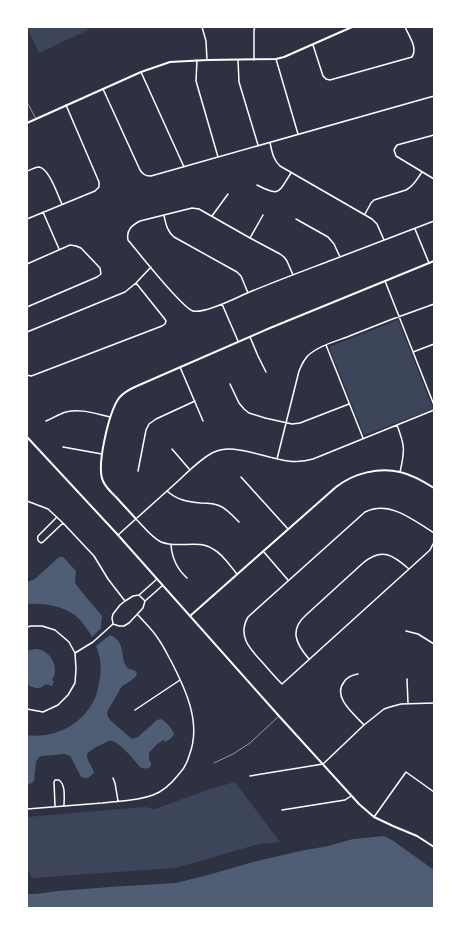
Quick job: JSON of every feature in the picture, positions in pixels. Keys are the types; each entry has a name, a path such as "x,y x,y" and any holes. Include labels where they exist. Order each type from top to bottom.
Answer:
{"street":[{"path":"202,27 206,41 207,60"},
{"path":"254,60 255,27"},
{"path":"27,123 140,72 170,62 197,60 276,59 313,45 352,27"},
{"path":"313,45 323,76 330,80 412,57 415,50 405,27"},
{"path":"276,59 298,134"},
{"path":"197,60 196,81 218,157"},
{"path":"238,60 239,82 258,146"},
{"path":"140,72 184,167"},
{"path":"103,89 140,170 146,176 184,167 434,96"},
{"path":"27,219 95,191 99,187 99,182 66,105"},
{"path":"434,135 399,145 394,148 396,156 434,179"},
{"path":"270,143 276,163 372,219 377,224 384,240"},
{"path":"27,171 36,167 44,169 49,176 62,204"},
{"path":"364,214 374,200 410,188 414,185 422,172"},
{"path":"257,185 270,192 276,192 282,187 291,173"},
{"path":"212,216 228,194"},
{"path":"293,275 287,261 280,254 199,209 192,208 136,223 130,228 127,236 128,240 150,267 182,302 190,310 199,311 222,304 434,221"},
{"path":"43,212 59,250"},
{"path":"250,238 263,215"},
{"path":"164,216 167,228 174,237 237,272 241,276 248,293"},
{"path":"296,219 328,237 334,244 340,257"},
{"path":"415,229 429,263"},
{"path":"27,264 70,245 81,248 100,268 101,274 97,278 27,307"},
{"path":"238,574 219,553 211,548 198,545 171,544 156,539 103,482 100,470 102,454 110,417 116,403 124,393 137,386 249,337 434,261"},
{"path":"27,332 125,292 136,283 150,267"},
{"path":"386,281 434,405"},
{"path":"27,375 34,375 165,324 166,321 164,318 136,283"},
{"path":"222,304 238,342"},
{"path":"277,459 297,375 305,359 312,352 399,316 434,304"},
{"path":"249,337 266,372"},
{"path":"413,352 434,344"},
{"path":"326,345 363,438"},
{"path":"180,367 204,421"},
{"path":"230,384 239,403 246,411 286,423 297,424 349,404"},
{"path":"138,471 146,430 149,424 156,419 194,401"},
{"path":"118,535 190,470 218,451 226,449 241,450 294,462 309,460 434,410"},
{"path":"46,421 72,411 89,412 110,417"},
{"path":"397,425 404,449 400,472"},
{"path":"27,437 118,535 351,796 374,817 417,836 434,847"},
{"path":"63,447 102,454"},
{"path":"172,449 190,470"},
{"path":"190,616 336,487 347,479 362,473 386,470 400,472 416,478 434,488"},
{"path":"241,477 288,529"},
{"path":"167,491 174,497 182,500 220,506 239,522"},
{"path":"27,501 48,509 58,517 94,556 108,579 125,601"},
{"path":"434,533 402,513 394,510 380,508 369,510 358,517 248,617 244,631 246,642 251,650 282,684 409,570 428,552 434,542"},
{"path":"58,517 38,536 39,541 41,543 44,542 63,523"},
{"path":"171,544 174,560 186,578"},
{"path":"263,551 288,580"},
{"path":"310,659 303,651 296,634 298,625 303,617 369,558 382,554 391,556 409,570"},
{"path":"114,624 112,618 116,609 133,596 140,595 157,579"},
{"path":"114,624 124,626 138,615 143,608 145,601 162,585"},
{"path":"140,595 145,601"},
{"path":"27,809 118,801 145,797 155,794 170,784 182,771 191,752 193,742 194,730 191,708 180,680 159,639 138,615"},
{"path":"75,653 93,642 114,624"},
{"path":"27,627 42,626 55,630 69,642 75,653 76,669 75,683 68,695 58,705 43,712 27,709"},
{"path":"406,631 418,634 434,644"},
{"path":"358,674 351,676 344,681 340,693 344,703 364,725"},
{"path":"407,679 408,704"},
{"path":"135,710 180,680"},
{"path":"250,776 323,764 364,725 384,709 395,705 434,703"},
{"path":"374,817 406,772 434,792"},
{"path":"113,778 118,801"},
{"path":"55,807 55,780 62,782 64,806"},
{"path":"282,810 346,800 351,796"}],"lane":[{"path":"27,102 36,119"},
{"path":"214,763 233,754 250,743 279,716"}],"shaded area":[{"path":"27,27 86,27 88,30 39,53"},
{"path":"398,320 433,409 364,435 329,347"},
{"path":"59,557 63,557 76,571 75,583 102,616 101,628 92,637 81,621 70,612 56,606 27,604 27,582 35,579"},
{"path":"110,635 119,642 123,659 127,667 137,673 132,680 122,686 107,712 108,717 132,739 138,737 157,720 161,719 169,725 174,734 165,742 164,740 157,744 149,753 151,765 149,768 140,767 123,748 116,742 110,741 95,748 87,754 94,773 88,778 81,777 71,757 68,755 42,756 39,757 36,762 34,781 27,785 27,735 47,735 57,732 75,723 89,709 96,696 100,673 100,659 96,646"},
{"path":"40,649 45,652 54,663 55,672 52,680 54,682 52,686 49,685 50,682 48,685 46,684 39,688 32,687 27,684 27,651"},
{"path":"235,782 280,842 259,844 176,868 32,878 27,868 27,817 144,807 155,809 213,788"},
{"path":"384,836 434,870 434,908 27,908 27,894 176,883 253,862 328,846 353,839"}]}
